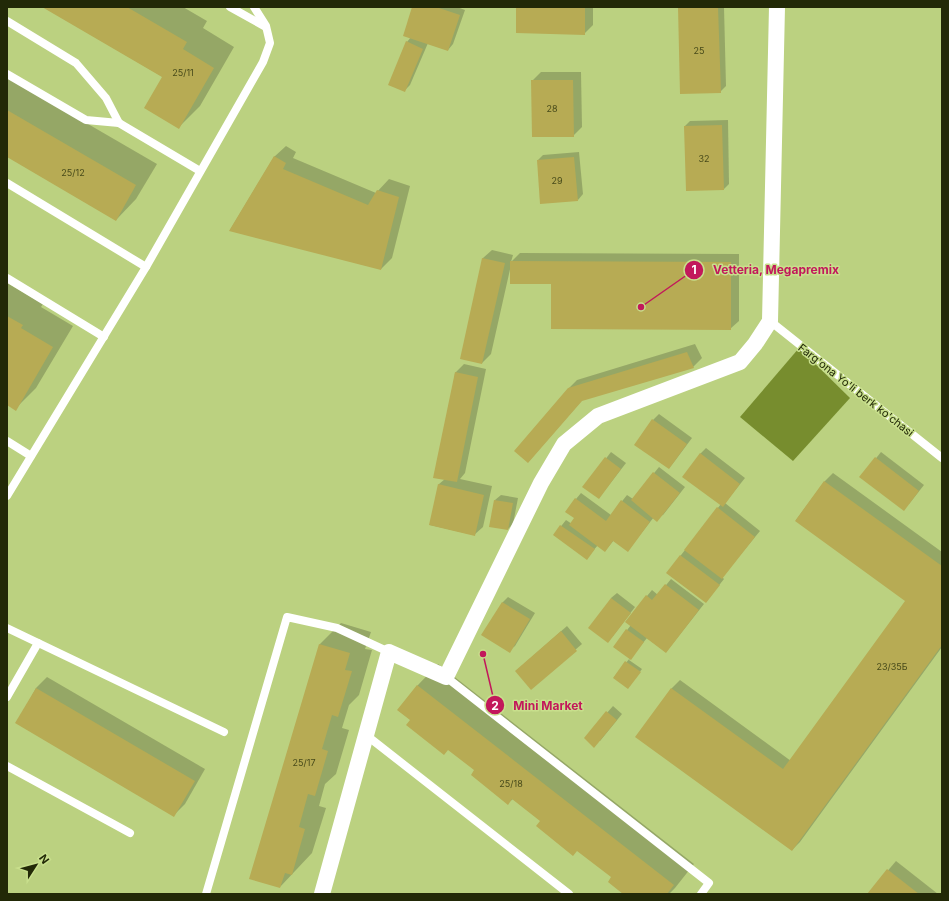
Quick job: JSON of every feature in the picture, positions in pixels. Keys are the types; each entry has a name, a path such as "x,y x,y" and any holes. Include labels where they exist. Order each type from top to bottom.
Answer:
{"street":[{"path":"322,894 389,652 446,677 541,483 564,444 598,416 740,362 770,322 777,7"}],"lane":[{"path":"230,7 266,26"},
{"path":"7,496 146,267 263,62 270,43 266,26 254,7"},
{"path":"7,21 76,63 106,98 119,123"},
{"path":"7,74 86,120 119,123 200,171"},
{"path":"7,183 146,267"},
{"path":"7,278 104,337"},
{"name":"Farg'ona Yo'li berk ko'chasi","path":"770,322 942,458"},
{"path":"7,440 32,456"},
{"path":"206,894 287,617 336,628 389,652"},
{"path":"7,628 224,732"},
{"path":"7,697 38,642"},
{"path":"446,677 710,883 701,894"},
{"path":"366,735 568,894"},
{"path":"7,766 130,833"}],"green space":[{"path":"799,348 850,398 793,461 740,417"}],"building":[{"path":"42,7 127,7 187,42 183,49 214,68 179,129 144,108 162,77"},
{"path":"412,7 436,7 460,15 448,51 403,36"},
{"path":"516,7 585,7 585,35 516,33"},
{"path":"678,7 718,7 721,93 680,94"},
{"path":"406,41 423,49 405,92 388,85"},
{"path":"531,80 573,80 574,137 532,137"},
{"path":"7,110 136,185 116,221 7,157"},
{"path":"722,125 724,190 686,191 684,126"},
{"path":"274,156 286,163 283,169 368,205 377,190 399,197 381,270 229,231"},
{"path":"574,157 578,201 540,204 537,160"},
{"path":"482,258 505,263 482,364 460,359"},
{"path":"510,261 731,262 731,330 551,329 551,284 510,284"},
{"path":"7,316 23,325 21,328 53,347 16,411 7,405"},
{"path":"687,352 694,368 582,401 528,463 514,451 568,388"},
{"path":"455,372 478,377 457,482 433,478"},
{"path":"652,419 687,444 669,469 634,445"},
{"path":"700,453 740,484 723,507 682,477"},
{"path":"605,457 621,469 599,499 582,487"},
{"path":"875,457 919,491 904,511 859,477"},
{"path":"653,472 680,493 657,522 631,500"},
{"path":"824,481 942,566 942,645 792,851 635,737 671,688 783,769 905,601 795,521"},
{"path":"438,484 484,495 475,536 429,525"},
{"path":"575,498 606,521 621,500 650,522 628,552 613,541 605,552 569,525 574,518 565,512"},
{"path":"494,500 513,503 508,530 489,527"},
{"path":"717,507 755,537 722,579 684,550"},
{"path":"560,525 595,549 587,560 553,535"},
{"path":"680,555 720,585 706,603 666,573"},
{"path":"665,584 699,610 666,653 625,622 646,595 652,600"},
{"path":"611,598 631,613 608,643 588,628"},
{"path":"502,602 530,619 510,653 481,635"},
{"path":"626,629 644,642 631,660 613,647"},
{"path":"561,631 577,651 531,690 515,671"},
{"path":"319,644 350,653 345,670 352,671 338,717 332,715 322,749 328,751 315,796 308,794 299,827 305,829 292,875 285,873 280,888 249,879"},
{"path":"625,661 641,672 628,689 613,678"},
{"path":"417,685 674,885 667,894 623,894 608,882 611,877 577,851 573,856 536,826 540,821 512,799 508,805 471,775 474,770 448,750 444,755 406,725 410,720 397,710"},
{"path":"36,688 195,781 174,817 15,723"},
{"path":"606,711 617,720 594,748 584,738"},
{"path":"887,869 919,894 867,894"}],"place":[{"name":"Vetteria, Megapremix","path":"641,307"},
{"name":"Mini Market","path":"483,654"}]}
